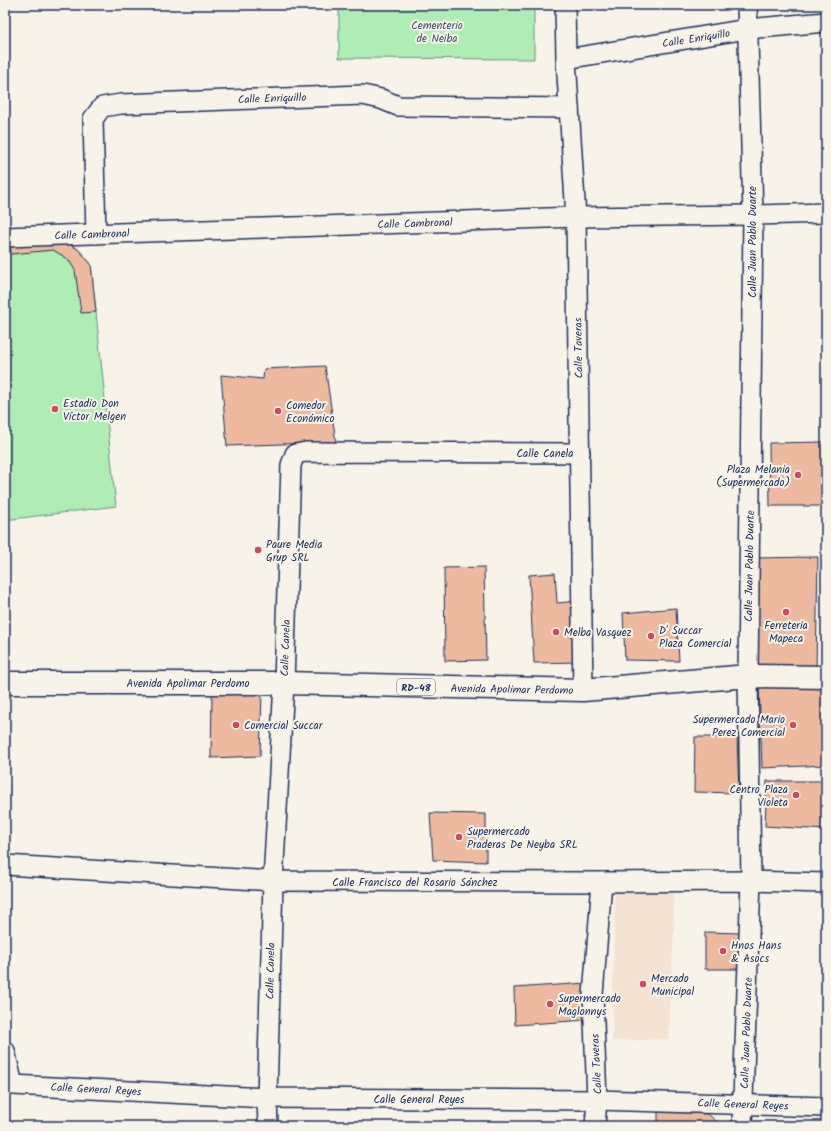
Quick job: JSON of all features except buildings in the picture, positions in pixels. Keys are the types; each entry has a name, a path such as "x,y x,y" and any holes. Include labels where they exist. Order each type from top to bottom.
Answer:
{"main road":[{"name":"Avenida Apolimar Perdomo","path":"5,683 284,683 583,690 748,676 826,677"}],"street":[{"name":"Calle Taveras","path":"565,5 566,59 576,217 583,690"},
{"name":"Calle Juan Pablo Duarte","path":"742,1126 751,881 748,676 753,215 747,5"},
{"name":"Calle Enriquillo","path":"566,59 747,29 826,22"},
{"name":"Calle Enriquillo","path":"96,234 93,118 102,107 121,104 363,95 381,99 398,106 569,108"},
{"name":"Calle Cambronal","path":"5,237 576,217 826,213"},
{"name":"Calle Canela","path":"268,1126 267,1098 272,881 284,683 291,465 295,454 306,452 580,453"},
{"name":"Calle Francisco del Rosario Sánchez","path":"5,865 272,881 751,881 826,883"},
{"name":"Calle Taveras","path":"595,1126 597,1100 593,995 602,882"},
{"name":"Calle General Reyes","path":"5,1051 13,1085 267,1098 597,1100 826,1107"}],"shaded area":[{"name":"Mercado Municipal","path":"673,887 674,928 669,1039 612,1041 615,888"}],"green space":[{"name":"Cementerio de Neiba","path":"339,5 534,5 534,59 339,58"},
{"name":"Estadio Don Víctor Melgen","path":"60,239 78,249 91,264 116,506 5,520 5,243"}],"place":[{"name":"Estadio Don Víctor Melgen","path":"55,409"},
{"name":"Comedor Económico","path":"278,411"},
{"name":"Plaza Melania (Supermercado)","path":"798,475"},
{"name":"Paure Media Grup SRL","path":"258,550"},
{"name":"Ferreteria Mapeca","path":"786,612"},
{"name":"Melba Vasquez","path":"556,632"},
{"name":"D' Succar Plaza Comercial","path":"651,636"},
{"name":"Comercial Succar","path":"236,725"},
{"name":"Supermercado Mario Perez Comercial","path":"793,725"},
{"name":"Centro Plaza Violeta","path":"796,795"},
{"name":"Supermercado Praderas De Neyba SRL","path":"459,837"},
{"name":"Hnos Hans & Asocs","path":"723,951"},
{"name":"Mercado Municipal","path":"643,984"},
{"name":"Supermercado Maglonnys","path":"550,1004"}]}
